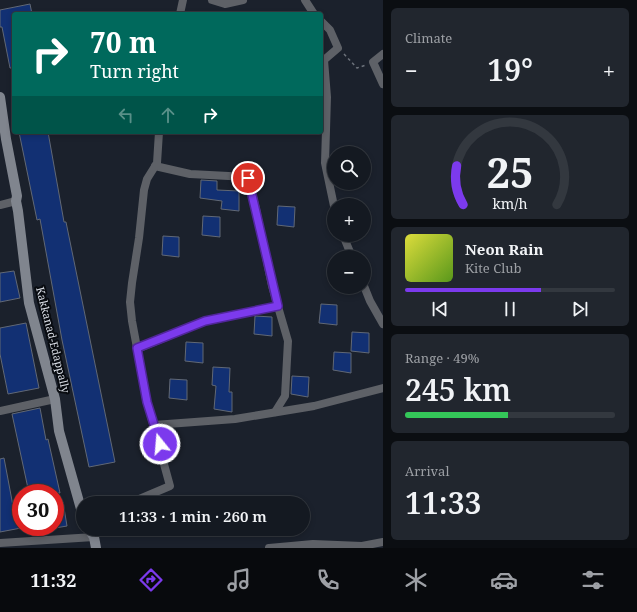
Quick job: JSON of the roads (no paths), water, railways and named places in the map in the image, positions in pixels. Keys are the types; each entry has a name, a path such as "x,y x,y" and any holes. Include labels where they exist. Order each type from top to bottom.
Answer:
{"street":[{"path":"180,12 183,0"},
{"path":"212,0 225,4 243,0"},
{"path":"305,0 313,12"},
{"path":"323,23 330,30 338,48 324,60 327,97 325,163 332,198"},
{"path":"383,54 373,62 383,84"},
{"name":"Kakkanad-Edappally","path":"0,97 17,196 16,200 29,303 55,399 59,431 77,496"},
{"path":"146,496 170,486 147,402 132,322 130,302 144,190 147,179 157,160 159,134"},
{"path":"155,166 190,174 248,177 278,306 288,341 285,396 276,412"},
{"path":"0,206 16,200"},
{"path":"367,294 383,324"},
{"path":"137,348 205,321 278,306"},
{"path":"154,425 235,419 314,406 383,388"},
{"path":"0,411 55,399"},
{"path":"0,543 76,535"},
{"path":"93,536 96,548"},
{"path":"269,548 314,544 362,546 383,542"}]}
